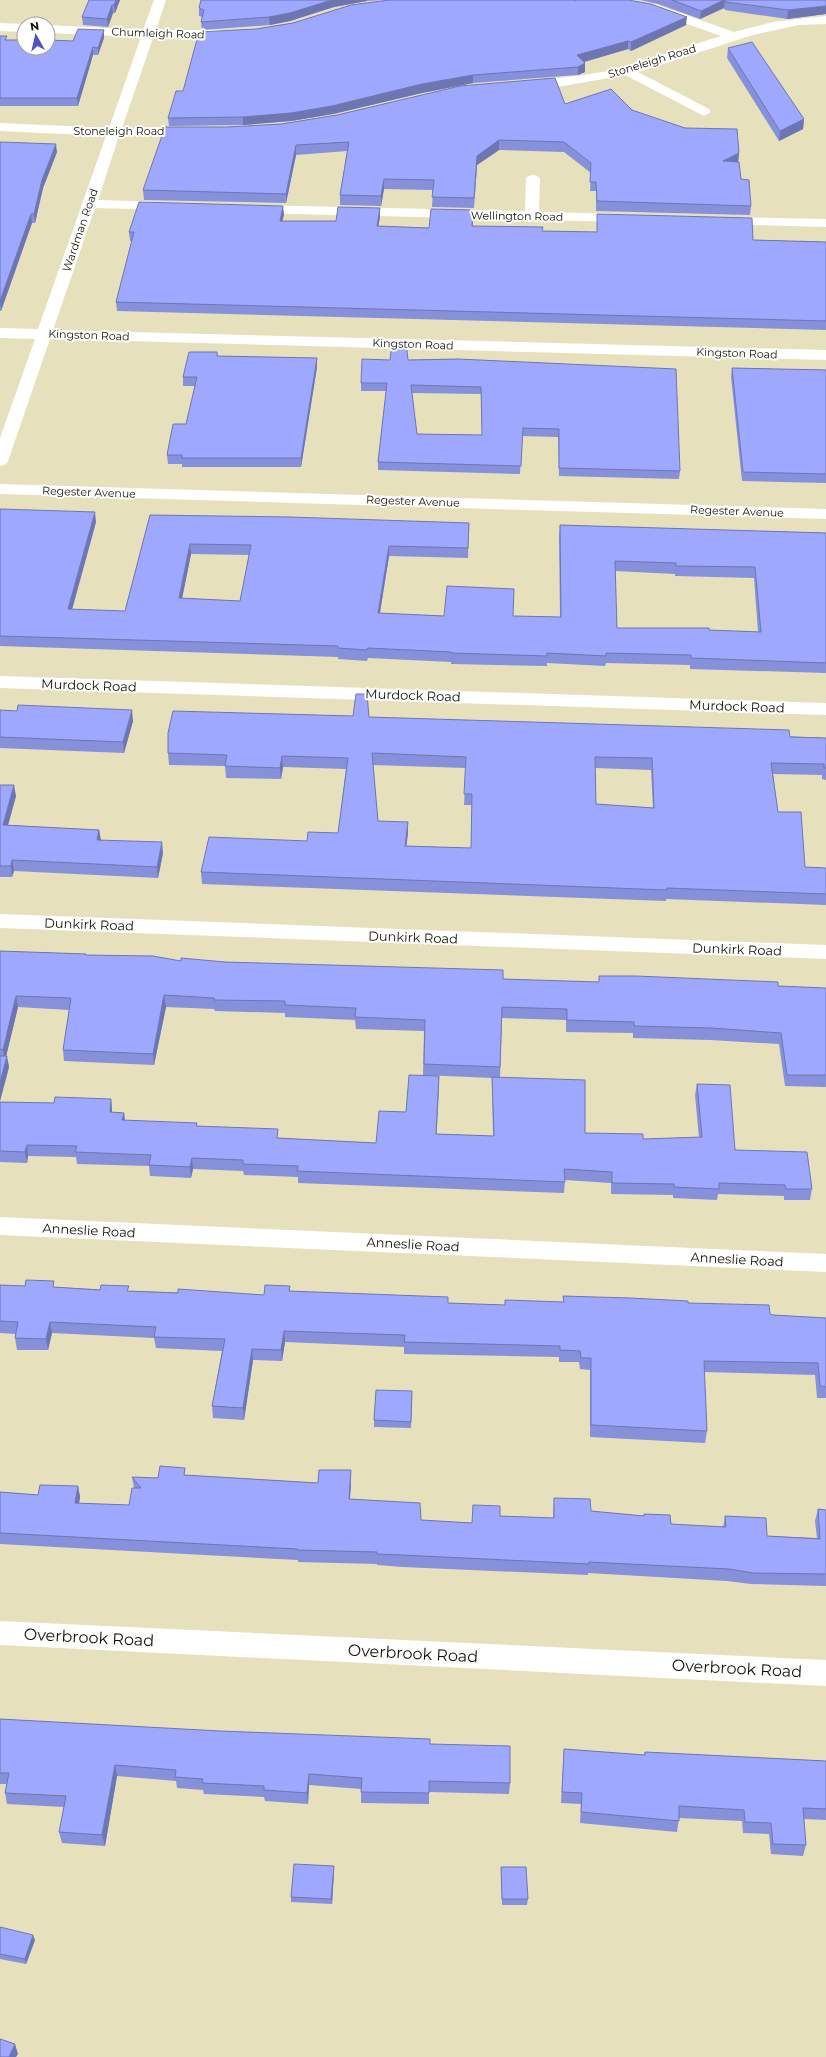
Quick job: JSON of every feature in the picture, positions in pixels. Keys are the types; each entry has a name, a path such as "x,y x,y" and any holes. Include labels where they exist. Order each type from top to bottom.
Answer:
{"street":[{"name":"Wardman Road","path":"0,461 160,0"},
{"path":"614,0 654,8 732,36"},
{"name":"Stoneleigh Road","path":"511,86 575,81 627,71 732,36 776,24 826,20"},
{"path":"0,27 16,28"},
{"name":"Chumleigh Road","path":"56,29 149,34 243,33"},
{"path":"627,71 704,112"},
{"name":"Stoneleigh Road","path":"0,127 114,132 206,131"},
{"path":"532,216 533,179"},
{"path":"89,204 184,207"},
{"name":"Wellington Road","path":"239,208 643,219"},
{"path":"707,220 826,223"},
{"name":"Kingston Road","path":"0,333 826,355"},
{"name":"Regester Avenue","path":"0,489 826,514"},
{"name":"Murdock Road","path":"0,682 826,709"},
{"name":"Dunkirk Road","path":"0,921 826,952"},
{"name":"Anneslie Road","path":"0,1226 826,1263"},
{"name":"Overbrook Road","path":"0,1633 826,1673"}],"building":[{"path":"89,0 116,0 114,5 112,5 107,19 82,17"},
{"path":"201,0 332,0 290,13 269,17 201,22 204,10 199,8"},
{"path":"389,0 629,0 651,4 687,17 631,42 628,41 577,55 585,63 578,67 473,75 422,84 332,106 291,113 243,117 168,118 176,91 183,91 199,32 256,29 293,23 351,5"},
{"path":"672,0 724,0 701,11"},
{"path":"725,0 826,0 826,6 788,10 726,2"},
{"path":"78,29 104,30 98,48 93,47 77,98 0,98 0,36 7,36 5,40 16,40 16,56 56,56 56,40 73,41"},
{"path":"752,42 804,119 780,131 728,48"},
{"path":"555,78 565,104 611,89 632,110 685,128 737,129 739,153 723,161 739,162 741,179 749,180 751,206 597,201 596,182 590,182 591,163 564,142 499,140 477,156 474,198 432,197 434,180 384,179 381,196 340,195 349,142 296,145 286,194 143,190 165,127 227,127 281,124 337,115 460,86"},
{"path":"0,142 56,144 42,180 34,214 31,214 0,301"},
{"path":"139,202 283,206 280,221 336,221 338,207 380,208 377,226 429,228 431,209 473,210 472,226 543,227 542,231 597,232 597,214 752,218 753,240 826,242 826,321 116,302 134,232 129,232"},
{"path":"392,342 406,342 408,360 458,359 676,369 680,471 559,468 559,429 523,428 521,466 378,462 387,383 361,383 362,359 390,360","holes":["411,385 481,387 482,435 417,434"]},
{"path":"189,352 217,352 217,356 317,358 301,458 182,458 182,455 167,455 173,424 186,424 197,377 183,377"},
{"path":"732,368 826,370 826,474 743,472"},
{"path":"0,509 95,512 68,609 125,611 150,515 290,517 469,523 468,548 389,546 378,613 444,616 447,586 514,589 513,616 561,617 560,525 826,533 826,663 691,658 691,655 606,653 606,656 547,653 547,656 451,653 368,648 367,650 338,648 338,646 0,636","holes":["190,544 251,545 240,601 179,598","615,561 676,563 676,566 755,567 761,632 709,630 709,628 617,628"]},
{"path":"356,694 367,694 369,717 789,730 790,737 826,738 826,768 824,768 824,764 771,763 778,812 801,812 805,867 826,868 826,894 667,888 667,890 201,872 209,837 307,841 308,832 338,833 348,758 282,756 280,768 225,766 227,755 168,753 168,733 173,711 353,716","holes":["372,753 466,757 464,794 472,794 471,848 405,846 408,822 378,821","595,757 652,758 654,808 596,804"]},
{"path":"18,705 132,710 123,742 0,737 0,710 17,711"},
{"path":"0,785 14,785 3,825 99,830 97,840 162,842 157,867 12,860 11,866 0,866"},
{"path":"0,951 86,954 85,955 153,956 181,961 181,958 225,962 503,970 503,979 599,982 599,976 636,976 778,982 778,986 826,988 826,1075 787,1075 781,1033 711,1028 634,1026 634,1022 567,1020 567,1009 502,1007 500,1067 424,1064 425,1020 355,1017 356,1008 285,1005 285,1001 214,1000 214,998 164,995 153,1054 63,1050 71,998 16,996 3,1050 0,1049"},
{"path":"0,1056 7,1056 0,1083"},
{"path":"409,1075 439,1076 436,1134 494,1136 492,1077 585,1080 585,1133 643,1134 643,1139 702,1137 697,1084 730,1085 735,1150 807,1152 812,1189 786,1189 785,1185 719,1183 719,1189 674,1187 674,1184 612,1183 612,1172 564,1169 565,1182 297,1171 298,1166 243,1164 243,1160 192,1158 190,1167 149,1165 151,1155 75,1152 77,1146 27,1145 25,1152 0,1151 0,1102 54,1103 55,1097 111,1099 110,1112 124,1113 122,1120 197,1123 196,1126 278,1129 277,1138 376,1143 379,1111 406,1112"},
{"path":"26,1280 54,1281 53,1287 100,1290 101,1285 129,1286 127,1291 178,1293 178,1289 264,1295 265,1285 290,1286 289,1291 448,1297 448,1303 505,1305 505,1300 564,1302 563,1296 688,1301 688,1303 769,1305 770,1314 773,1315 826,1318 826,1387 820,1386 818,1363 704,1361 707,1431 591,1425 591,1358 581,1358 580,1351 560,1350 560,1346 404,1342 405,1335 284,1331 281,1350 252,1349 243,1408 212,1406 225,1339 154,1337 156,1327 50,1322 46,1339 15,1338 18,1322 0,1321 0,1285 25,1286"},
{"path":"376,1390 412,1391 411,1422 374,1420"},
{"path":"160,1466 185,1468 184,1475 318,1483 319,1470 351,1470 349,1499 420,1503 421,1520 472,1523 473,1505 500,1506 500,1516 554,1518 554,1498 590,1499 591,1511 644,1516 644,1514 670,1515 671,1524 726,1527 725,1516 766,1518 767,1536 820,1539 818,1509 826,1510 826,1574 753,1573 729,1569 377,1554 377,1552 297,1550 0,1533 0,1492 38,1495 40,1485 78,1486 75,1503 129,1505 132,1488 141,1488 132,1477 158,1478"},
{"path":"0,1719 220,1731 430,1739 430,1744 510,1746 510,1783 429,1781 429,1793 361,1792 362,1778 309,1774 307,1793 264,1790 264,1786 202,1783 203,1779 175,1777 176,1770 115,1765 102,1835 59,1832 66,1796 5,1793 9,1773 0,1773"},
{"path":"564,1749 645,1755 645,1752 826,1761 826,1809 803,1808 806,1845 773,1844 771,1823 745,1822 744,1810 679,1806 679,1821 581,1812 582,1793 562,1792"},
{"path":"294,1864 334,1866 331,1899 291,1897"},
{"path":"501,1867 526,1867 528,1899 502,1899"},
{"path":"0,1927 33,1935 25,1959 0,1954"},
{"path":"0,2039 15,2044 9,2057 0,2057"}]}
